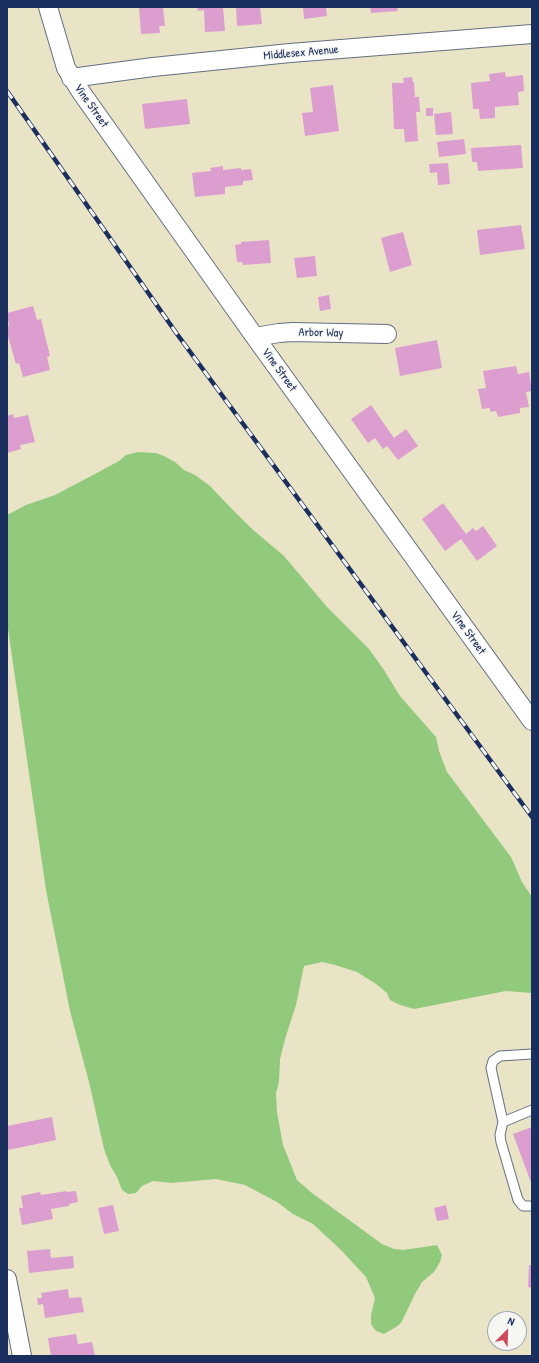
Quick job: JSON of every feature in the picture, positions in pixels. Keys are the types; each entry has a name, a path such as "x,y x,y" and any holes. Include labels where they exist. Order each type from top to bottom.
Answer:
{"street":[{"name":"Vine Street","path":"48,7 62,55 71,78 255,337 532,721"},
{"name":"Middlesex Avenue","path":"71,78 153,67 282,54 532,34"},
{"name":"Arbor Way","path":"255,337 293,332 387,334"},
{"path":"7,1279 22,1356"}],"lane":[{"path":"532,1054 500,1056 492,1063 491,1071 504,1122 500,1135 500,1142 518,1200 523,1206 532,1206"},
{"path":"504,1122 532,1110"}],"green space":[{"path":"138,452 156,453 164,456 210,486 252,529 284,556 327,607 369,649 400,696 436,737 439,751 447,772 511,857 522,882 532,897 532,993 506,991 414,1009 390,1000 387,993 357,972 322,962 304,966 296,1005 280,1059 279,1082 276,1093 277,1112 283,1145 297,1180 312,1193 382,1244 394,1249 403,1250 437,1245 442,1255 434,1272 422,1282 401,1323 384,1334 376,1331 371,1324 371,1315 375,1298 366,1277 341,1250 313,1224 293,1214 277,1202 245,1185 216,1179 171,1183 153,1181 142,1186 136,1193 128,1194 122,1190 104,1149 90,1086 70,1011 46,890 7,622 7,515 26,505 55,495 119,461 126,455"}],"building":[{"path":"139,7 163,7 165,26 159,26 160,33 141,34"},
{"path":"197,7 223,7 225,31 205,32 204,10 198,11"},
{"path":"236,7 260,7 262,24 237,26"},
{"path":"303,7 326,7 327,16 304,19"},
{"path":"370,7 397,7 398,11 371,13"},
{"path":"505,72 506,77 523,75 524,91 518,92 519,105 495,107 495,118 480,119 479,109 473,109 471,83 490,81 489,74"},
{"path":"412,77 414,82 415,97 419,97 420,112 416,112 418,141 405,142 404,129 394,129 392,83 404,83 403,78"},
{"path":"333,85 339,131 305,136 302,113 313,112 310,88"},
{"path":"187,99 190,124 145,129 142,104"},
{"path":"426,108 433,108 433,116 426,116"},
{"path":"451,112 453,134 436,135 434,114"},
{"path":"464,139 466,154 439,157 437,142"},
{"path":"521,145 523,168 478,171 477,162 472,162 471,148"},
{"path":"448,163 450,184 438,185 437,172 430,173 429,164"},
{"path":"223,166 223,170 241,168 241,170 251,169 253,180 243,181 243,185 225,187 225,194 195,197 192,173 211,171 210,168"},
{"path":"521,225 525,249 480,255 477,230"},
{"path":"403,232 412,265 390,272 381,238"},
{"path":"269,240 271,263 243,265 242,262 237,262 235,245 241,244 241,242"},
{"path":"315,256 317,276 297,278 294,258"},
{"path":"329,295 331,309 320,311 318,297"},
{"path":"33,306 37,320 41,319 50,356 47,357 50,370 23,377 19,363 16,364 7,333 7,327 9,326 7,313"},
{"path":"437,340 442,368 400,376 395,348"},
{"path":"516,366 518,374 529,372 532,391 526,392 529,407 520,408 520,413 498,417 496,411 490,412 490,408 482,409 478,389 486,388 483,371"},
{"path":"371,405 394,438 406,429 418,446 398,460 387,446 383,449 375,438 368,443 351,419"},
{"path":"13,414 14,418 28,415 35,442 20,445 21,449 7,453 7,416"},
{"path":"443,503 466,534 473,528 476,531 483,526 497,546 477,561 461,539 445,551 422,519"},
{"path":"52,1117 56,1140 8,1150 7,1126"},
{"path":"532,1127 532,1185 513,1134"},
{"path":"76,1191 78,1202 69,1204 69,1206 51,1209 53,1219 22,1225 19,1208 23,1208 21,1196 40,1192 41,1195"},
{"path":"113,1205 119,1231 104,1234 98,1208"},
{"path":"446,1205 449,1219 437,1221 434,1208"},
{"path":"50,1249 51,1258 73,1256 74,1268 29,1273 27,1251"},
{"path":"529,1265 532,1265 532,1288 528,1287"},
{"path":"68,1289 69,1298 81,1297 84,1312 45,1318 43,1304 38,1305 37,1298 42,1298 41,1293"},
{"path":"76,1334 78,1344 92,1342 95,1356 51,1356 48,1338"}],"railway":[{"path":"7,91 177,334 532,817"}]}
